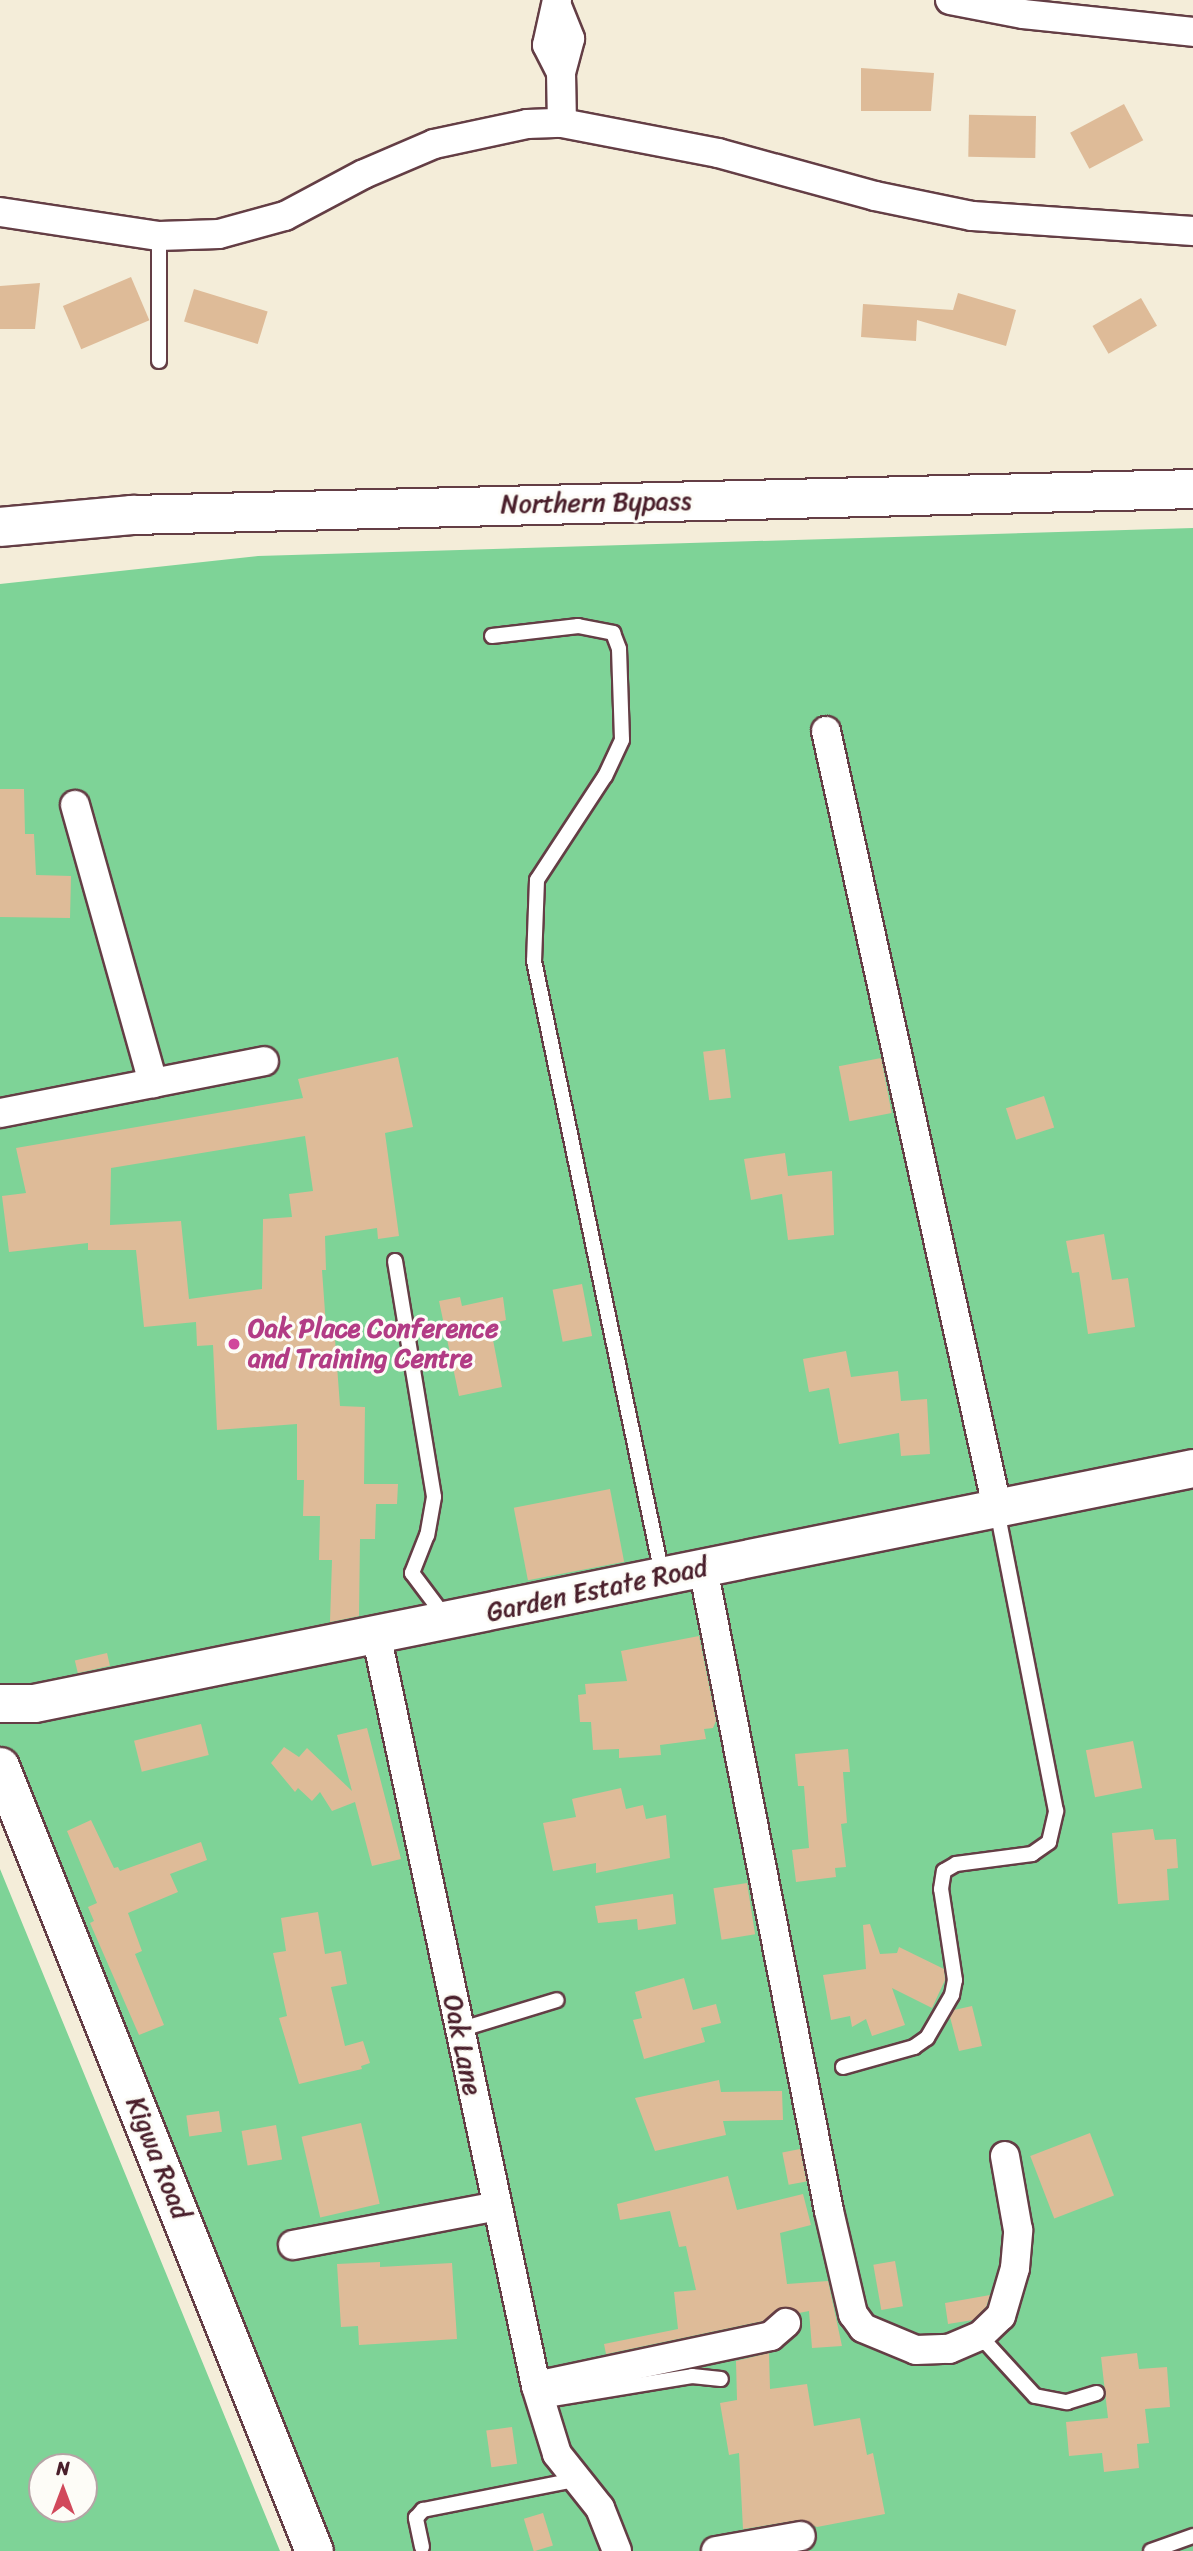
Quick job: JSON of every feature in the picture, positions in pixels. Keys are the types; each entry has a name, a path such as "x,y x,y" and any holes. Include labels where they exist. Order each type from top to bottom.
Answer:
{"main road":[{"name":"Northern Bypass","path":"0,527 132,515 1193,489"}],"street":[{"path":"950,0 1023,14 1193,32"},
{"path":"557,3 547,44 561,72 562,123"},
{"path":"0,212 159,236 219,234 285,216 364,174 434,144 527,124 562,123 718,153 875,196 972,216 1193,231"},
{"path":"826,731 997,1507"},
{"path":"75,805 153,1083"},
{"path":"0,1114 264,1060"},
{"name":"Garden Estate Road","path":"0,1703 34,1703 663,1579 703,1568 1193,1468"},
{"path":"703,1568 826,2197 853,2314 863,2328 885,2341 916,2350 949,2348 980,2336 1001,2316 1015,2268 1018,2230 1004,2156"},
{"name":"Oak Lane","path":"376,1634 538,2393 557,2454 575,2480 600,2508 617,2551"},
{"name":"Kigwa Road","path":"0,1766 314,2551"},
{"path":"293,2245 497,2206"},
{"path":"538,2393 760,2339 786,2323"},
{"path":"716,2551 801,2536"}],"lane":[{"path":"159,236 159,361"},
{"path":"492,636 578,626 613,633 619,649 622,740 605,776 537,880 534,961 663,1579"},
{"path":"376,1634 442,1613 412,1573 427,1535 434,1497 395,1261"},
{"path":"843,2067 920,2042 952,1995 955,1980 941,1889 944,1871 956,1864 1032,1854 1049,1842 1056,1811 997,1507"},
{"path":"459,2030 557,2000"},
{"path":"980,2336 1035,2396 1067,2402 1097,2393"},
{"path":"538,2393 692,2376 721,2379"},
{"path":"422,2547 416,2518 423,2510 575,2480"},
{"path":"1152,2551 1193,2536"}],"green space":[{"path":"1193,528 1193,2551 309,2551 0,1753 0,584 258,556"},
{"path":"0,1869 280,2551 0,2551"}],"building":[{"path":"861,68 934,73 931,111 861,111"},
{"path":"1124,104 1143,140 1089,169 1070,133"},
{"path":"969,115 1036,116 1035,158 968,157"},
{"path":"131,277 149,320 81,349 63,306"},
{"path":"40,283 35,329 0,329 0,286"},
{"path":"194,289 268,312 258,344 184,322"},
{"path":"958,293 1016,310 1006,346 917,320 916,341 861,337 863,304 953,310"},
{"path":"1141,298 1157,326 1109,354 1093,326"},
{"path":"0,789 24,789 25,834 34,834 36,875 71,876 70,918 0,917"},
{"path":"725,1049 731,1098 709,1100 703,1052"},
{"path":"398,1057 413,1127 385,1133 399,1236 378,1239 377,1228 325,1236 326,1270 322,1270 326,1326 334,1325 340,1406 365,1407 364,1484 398,1484 397,1504 376,1504 375,1539 360,1539 359,1616 330,1622 332,1560 319,1560 320,1516 303,1516 304,1480 297,1480 297,1424 217,1430 213,1345 197,1346 196,1322 144,1327 136,1250 88,1250 88,1243 9,1252 2,1196 26,1193 16,1148 303,1098 298,1079","holes":["305,1136 313,1191 289,1194 292,1217 263,1219 262,1289 189,1299 181,1221 110,1225 111,1168"]},
{"path":"881,1058 892,1113 849,1121 839,1066"},
{"path":"1044,1096 1054,1127 1016,1140 1006,1108"},
{"path":"785,1153 788,1176 832,1171 834,1235 788,1240 782,1194 751,1200 744,1159"},
{"path":"1104,1234 1112,1280 1128,1278 1135,1327 1088,1334 1079,1272 1072,1273 1066,1241"},
{"path":"582,1284 592,1336 563,1342 553,1290"},
{"path":"460,1297 462,1306 503,1297 506,1320 490,1324 502,1387 459,1396 439,1301"},
{"path":"846,1351 851,1377 898,1371 901,1401 927,1399 930,1454 901,1456 899,1433 839,1444 829,1388 809,1392 803,1359"},
{"path":"610,1489 624,1562 528,1580 514,1508"},
{"path":"699,1636 716,1721 713,1728 704,1729 706,1739 660,1745 661,1755 619,1758 619,1749 593,1750 591,1722 580,1722 578,1695 586,1694 585,1684 627,1681 621,1651"},
{"path":"107,1653 110,1666 78,1673 75,1660"},
{"path":"201,1724 209,1755 142,1772 134,1741"},
{"path":"367,1728 401,1859 372,1866 355,1802 332,1811 320,1792 312,1801 298,1788 295,1792 271,1763 284,1747 299,1757 307,1748 352,1791 337,1735"},
{"path":"1133,1741 1142,1788 1095,1797 1086,1750"},
{"path":"848,1749 850,1772 843,1772 847,1823 841,1824 846,1867 835,1868 836,1877 796,1882 792,1850 809,1848 804,1786 798,1786 795,1754"},
{"path":"621,1788 626,1809 643,1805 646,1819 666,1815 670,1858 596,1873 596,1863 553,1871 543,1823 576,1817 572,1799"},
{"path":"91,1820 114,1868 118,1867 120,1871 201,1842 207,1860 170,1874 178,1892 128,1913 142,1951 135,1954 164,2025 139,2035 90,1923 94,1921 88,1907 97,1903 67,1831"},
{"path":"1153,1829 1155,1840 1176,1839 1178,1868 1167,1869 1169,1900 1118,1904 1112,1833"},
{"path":"747,1883 755,1934 722,1940 713,1888"},
{"path":"673,1894 676,1924 638,1930 637,1919 598,1923 595,1906"},
{"path":"318,1912 325,1954 341,1951 347,1984 331,1987 345,2046 363,2041 370,2063 361,2066 362,2069 299,2084 279,2018 287,2016 273,1953 286,1951 281,1918"},
{"path":"870,1924 880,1954 897,1953 899,1947 944,1969 945,1980 932,2008 892,1988 905,2025 872,2036 866,2019 852,2027 850,2016 831,2020 823,1975 866,1969 863,1925"},
{"path":"684,1978 693,2010 716,2004 721,2023 701,2028 705,2042 644,2059 633,2020 642,2018 635,1992"},
{"path":"972,2006 982,2046 959,2051 950,2017 954,2010"},
{"path":"719,2080 721,2092 782,2091 783,2120 723,2121 726,2135 655,2151 635,2098"},
{"path":"219,2111 222,2132 189,2136 186,2116"},
{"path":"361,2123 380,2204 320,2218 302,2137"},
{"path":"276,2125 282,2159 248,2166 242,2131"},
{"path":"1090,2133 1114,2196 1054,2218 1030,2156"},
{"path":"800,2149 806,2181 789,2185 782,2152"},
{"path":"728,2176 737,2210 803,2194 811,2225 780,2233 787,2284 828,2281 842,2346 812,2348 809,2311 799,2313 784,2307 763,2321 606,2354 604,2344 678,2329 674,2292 696,2290 686,2246 679,2247 670,2211 620,2220 617,2204"},
{"path":"895,2261 903,2306 881,2310 873,2265"},
{"path":"380,2262 380,2267 452,2263 457,2339 359,2345 358,2326 341,2327 337,2264"},
{"path":"990,2295 986,2307 973,2320 948,2324 945,2303"},
{"path":"769,2353 770,2389 807,2384 814,2426 860,2418 867,2455 873,2453 885,2514 817,2527 799,2520 743,2529 739,2453 729,2455 720,2403 737,2400 736,2361"},
{"path":"1137,2353 1139,2369 1167,2367 1170,2407 1145,2409 1149,2443 1137,2444 1139,2468 1104,2472 1102,2453 1069,2456 1066,2422 1108,2418 1101,2357"},
{"path":"512,2427 517,2464 491,2467 486,2431"},
{"path":"543,2513 553,2546 534,2551 524,2519"}],"place":[{"name":"Oak Place Conference and Training Centre","path":"234,1344"}]}
